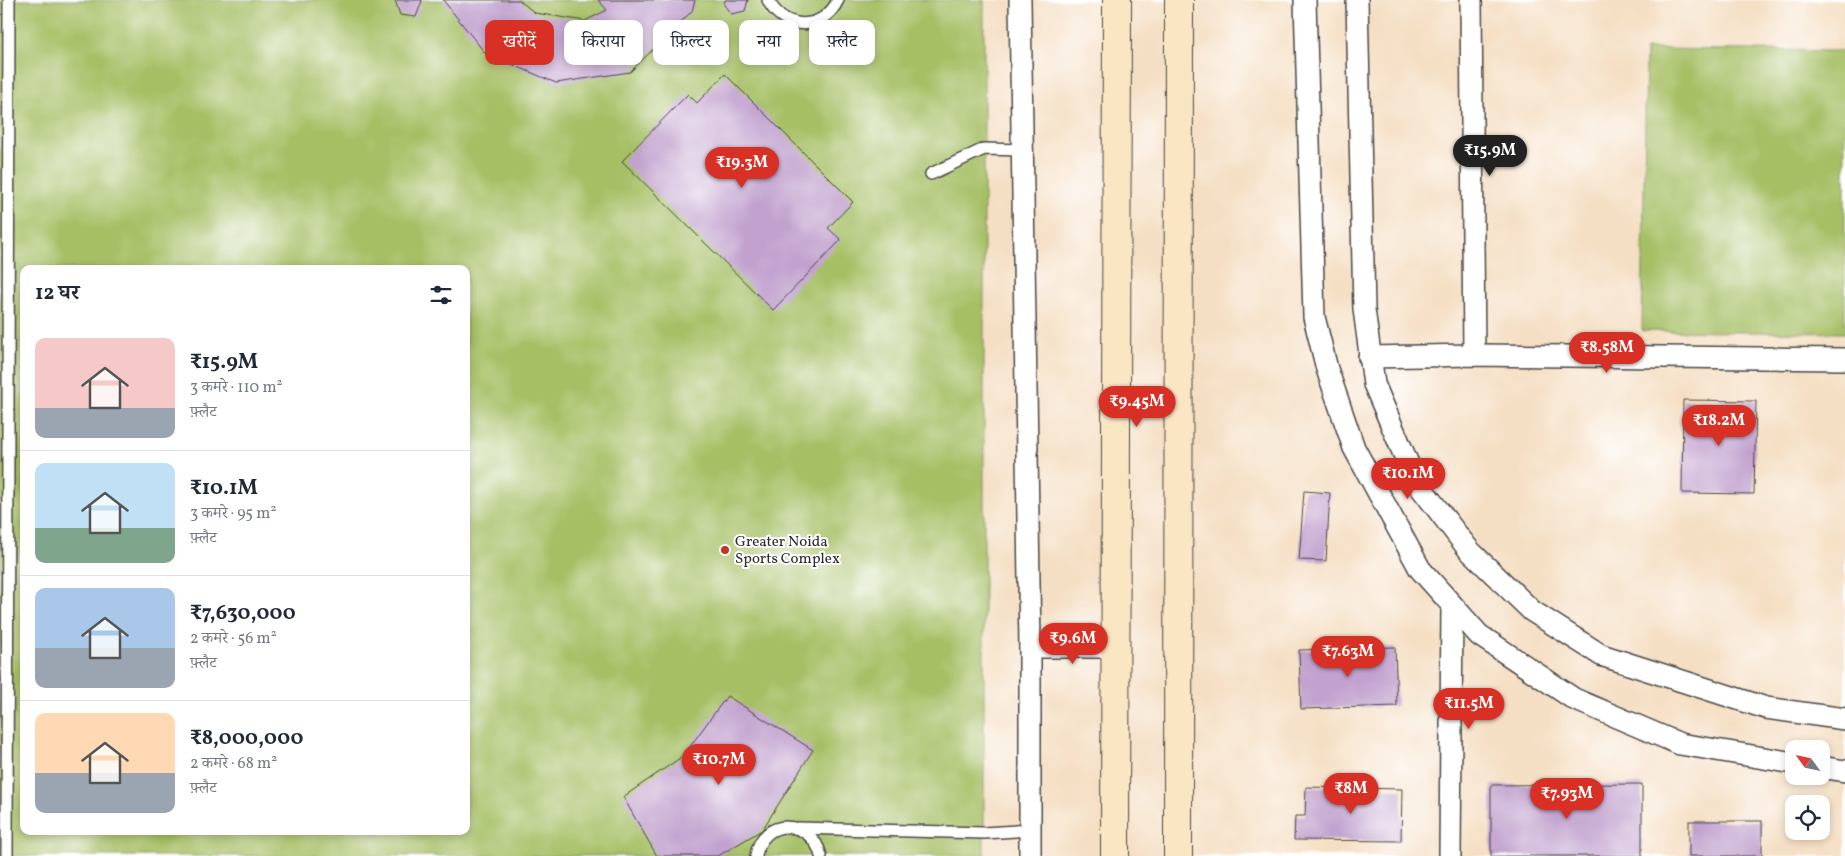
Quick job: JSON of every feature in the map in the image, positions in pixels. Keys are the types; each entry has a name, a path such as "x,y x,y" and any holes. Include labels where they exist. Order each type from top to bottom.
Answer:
{"street":[{"path":"1020,0 1030,647 1030,856"},
{"path":"1115,856 1117,0"},
{"path":"1178,856 1179,0"},
{"path":"1305,0 1314,317 1327,370 1359,456 1420,569 1479,635 1574,699 1680,744 1785,762"},
{"path":"1357,0 1364,309 1369,357 1374,384 1415,480 1470,550 1532,611 1601,656 1766,708 1845,719"},
{"path":"1471,0 1474,355"},
{"path":"1369,357 1474,355 1845,359"},
{"path":"1450,856 1452,605"},
{"path":"1030,647 1116,647"},
{"path":"1830,768 1845,771"}],"lane":[{"path":"7,856 9,0"},
{"path":"768,0 772,9 782,18 794,24 807,24 820,21 831,13 838,0"},
{"path":"931,174 984,149 1023,150"},
{"path":"756,856 759,844 770,832 786,827 984,833 1030,830"},
{"path":"798,828 815,840 821,856"}],"green space":[{"name":"Greater Noida Sports Complex","path":"0,0 984,0 984,856 0,856"},
{"path":"1646,49 1845,51 1845,333 1642,331"}],"building":[{"path":"395,0 422,0 416,17 400,15"},
{"path":"443,0 519,0 535,13 579,20 564,20 564,65 637,65 630,72 556,83 513,65 554,65 554,20 485,20 485,53"},
{"path":"598,0 695,0 692,11 683,20 653,20 653,49 643,59 643,20 587,20 607,10"},
{"path":"725,0 748,0 745,11 731,14 724,5"},
{"path":"725,74 853,202 828,228 841,240 773,310 622,161 688,94 697,103"},
{"path":"1683,400 1756,401 1754,494 1682,493"},
{"path":"1304,491 1330,493 1326,561 1299,560"},
{"path":"1395,647 1397,706 1301,709 1299,650"},
{"path":"727,696 813,750 762,830 718,856 657,856 623,797 683,756"},
{"path":"1642,784 1642,856 1491,856 1491,785"},
{"path":"1306,787 1402,789 1401,841 1294,840 1295,816 1305,816"},
{"path":"1689,821 1762,821 1762,856 1689,856"}],"place":[{"name":"Greater Noida Sports Complex","path":"725,550"}]}
